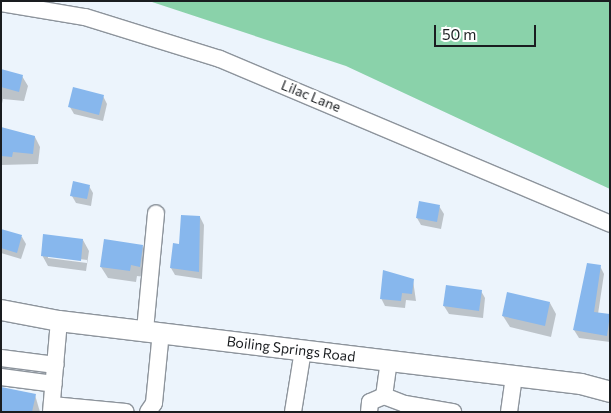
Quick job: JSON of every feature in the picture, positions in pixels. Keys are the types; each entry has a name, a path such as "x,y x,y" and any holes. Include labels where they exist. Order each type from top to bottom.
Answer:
{"main road":[{"name":"Boiling Springs Road","path":"1,310 59,321 581,384 610,392"},
{"name":"Boiling Springs Road","path":"581,384 610,378"}],"street":[{"name":"Lilac Lane","path":"1,3 85,17 220,59 610,224"},
{"path":"148,412 154,403 153,331 156,214"},
{"path":"59,321 52,408 126,412"},
{"path":"294,412 303,350"},
{"path":"1,358 56,365"},
{"path":"384,396 389,361"},
{"path":"509,412 514,376"},
{"path":"1,377 54,384"},
{"path":"369,412 370,402 384,396 405,404 453,412"}],"green space":[{"path":"149,1 610,1 610,189 346,66"}],"building":[{"path":"1,69 23,75 19,92 1,87"},
{"path":"73,87 104,95 99,115 68,107"},
{"path":"1,127 35,136 33,154 13,152 12,157 1,156"},
{"path":"73,181 90,185 87,199 70,196"},
{"path":"419,201 440,205 437,222 416,218"},
{"path":"181,215 200,216 199,272 170,268 173,243 179,244"},
{"path":"1,229 22,235 17,253 1,248"},
{"path":"43,234 83,239 81,261 41,256"},
{"path":"104,239 143,245 140,267 131,265 130,271 100,267"},
{"path":"587,263 601,265 594,312 610,314 607,336 573,330"},
{"path":"383,270 414,279 412,294 402,293 401,301 380,299"},
{"path":"446,285 482,290 479,311 443,306"},
{"path":"507,292 550,302 545,326 502,316"},
{"path":"1,387 36,394 32,412 1,412"}]}
